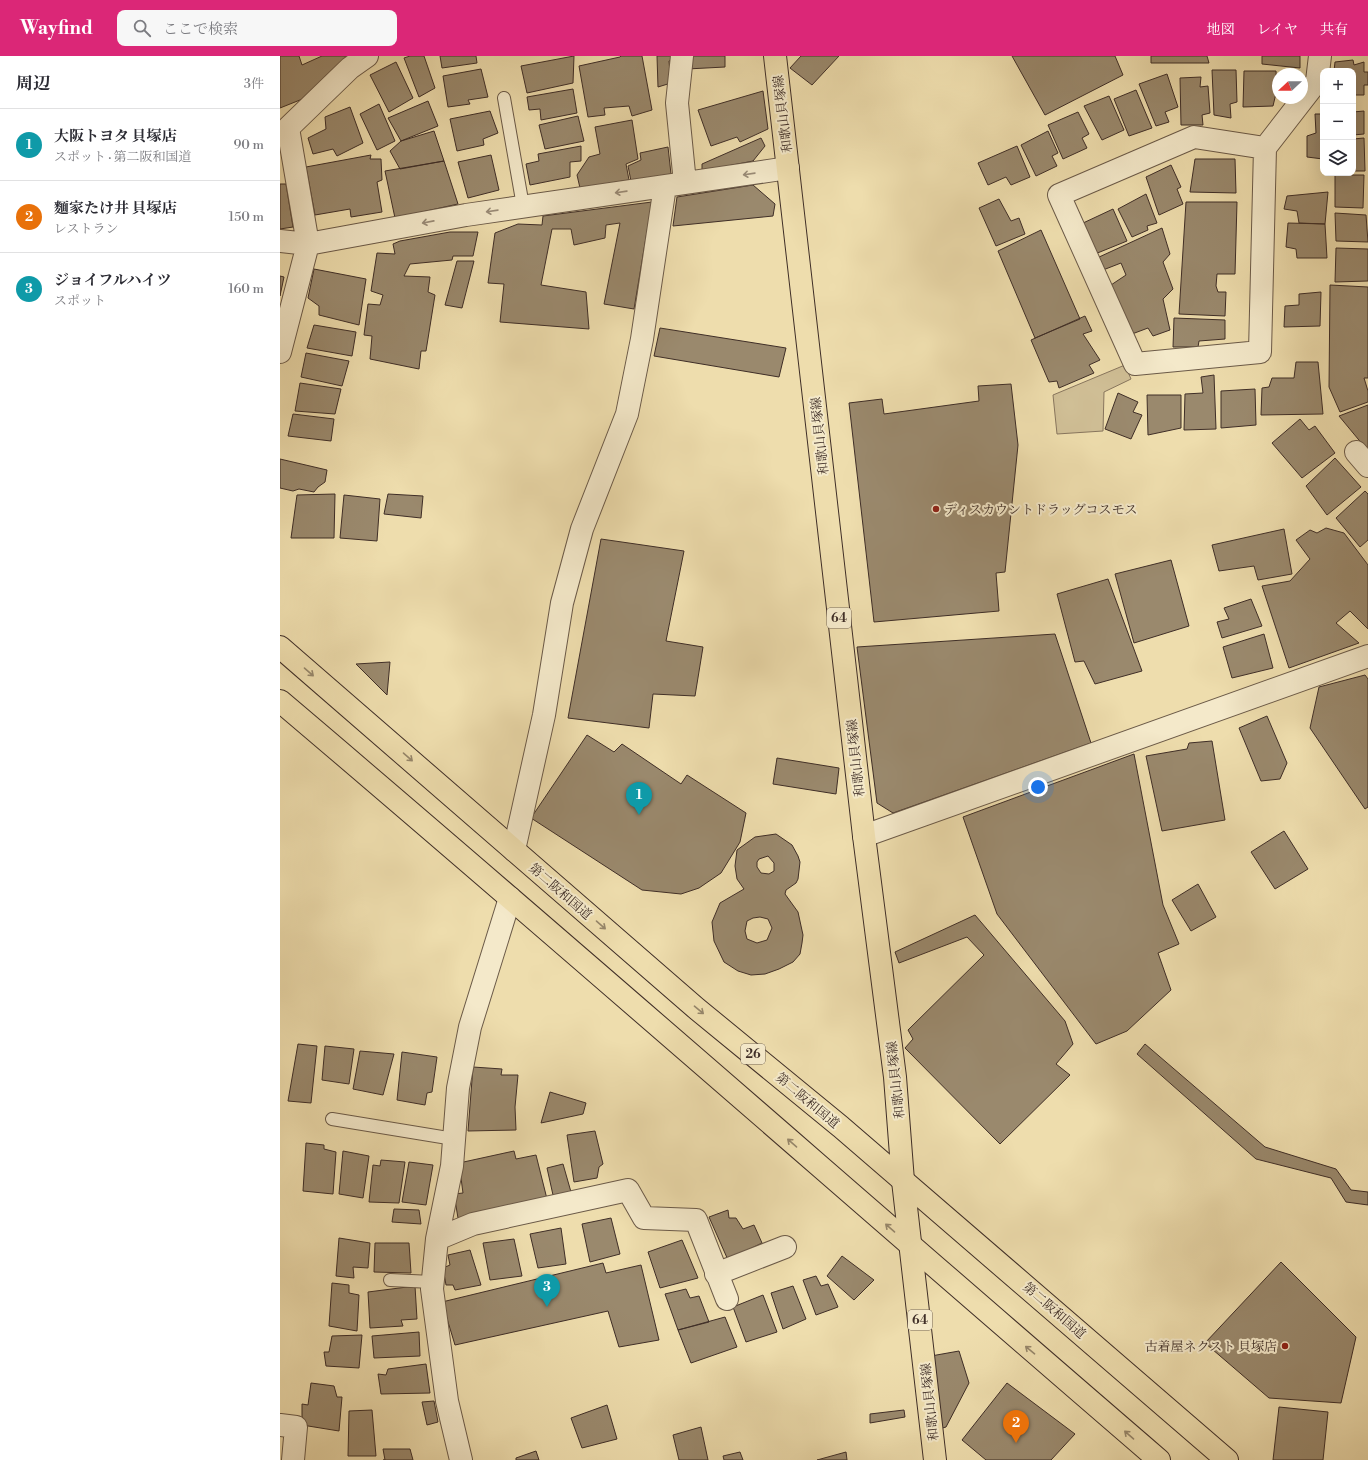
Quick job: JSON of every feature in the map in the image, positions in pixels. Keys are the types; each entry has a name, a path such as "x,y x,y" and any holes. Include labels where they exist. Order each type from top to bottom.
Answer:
{"main road":[{"name":"和歌山貝塚線","path":"775,56 864,836 895,1078 904,1181 935,1460"},
{"name":"第二阪和国道","path":"280,646 691,1004 904,1181 1227,1460"},
{"path":"280,701 510,898 1159,1460"}],"street":[{"path":"280,352 308,244 284,128 350,68 367,56"},
{"path":"514,850 544,714 562,603 582,529 626,414 675,184 676,103 682,56"},
{"path":"1265,148 1194,137 1059,195 1135,364 1260,352 1265,148 1317,82 1320,56"},
{"path":"280,241 308,244 466,215 788,168"},
{"path":"864,836 1368,656"},
{"path":"461,1460 447,1401 432,1282 437,1239 452,1166 458,1088 470,1027 510,898"},
{"path":"437,1239 473,1224 628,1190 644,1218 696,1220 727,1299"},
{"path":"716,1274 785,1247"},
{"path":"280,1425 296,1427 293,1460"}],"lane":[{"path":"504,98 523,206"},
{"path":"332,1119 454,1139"},
{"path":"390,1280 432,1282"}],"shaded area":[{"path":"1125,365 1131,379 1104,392 1103,431 1057,434 1053,395"}],"building":[{"path":"280,56 299,56 302,65 322,56 345,56 348,60 310,96 280,108"},
{"path":"410,56 424,56 435,88 419,97 404,58"},
{"path":"440,56 476,56 477,63 442,68"},
{"path":"574,56 573,83 527,93 521,66"},
{"path":"621,56 642,56 652,110 632,116 629,106 604,108 605,115 588,117 579,66"},
{"path":"657,56 676,56 677,58 669,61 671,83 658,87"},
{"path":"688,56 725,56 725,67 687,69"},
{"path":"801,56 839,56 812,85 790,68"},
{"path":"1012,56 1115,56 1123,75 1045,115"},
{"path":"1151,56 1207,56 1209,63 1151,63"},
{"path":"1262,56 1300,56 1300,68 1262,64"},
{"path":"1353,60 1354,65 1364,62 1364,72 1368,72 1368,85 1364,85 1364,95 1356,95 1356,68 1334,68 1335,62"},
{"path":"396,62 413,98 389,112 370,75"},
{"path":"481,69 488,97 468,100 470,104 448,107 443,76"},
{"path":"1212,70 1236,70 1237,102 1230,104 1231,118 1214,115"},
{"path":"1244,71 1272,71 1273,106 1243,107"},
{"path":"1167,74 1178,107 1165,112 1169,122 1156,126 1139,84"},
{"path":"1201,77 1200,87 1208,86 1210,113 1202,115 1203,125 1181,125 1180,78"},
{"path":"573,89 577,113 541,120 540,109 529,110 527,97"},
{"path":"1136,90 1152,128 1129,136 1114,99"},
{"path":"763,91 768,129 740,142 737,137 711,146 698,110"},
{"path":"1109,96 1124,130 1102,140 1084,106"},
{"path":"428,101 438,126 401,141 388,118"},
{"path":"379,104 395,141 377,150 360,114"},
{"path":"350,107 363,143 337,156 333,149 313,154 308,138 326,129 325,117"},
{"path":"490,111 498,133 483,139 484,145 457,151 450,119"},
{"path":"1364,111 1364,134 1356,135 1356,112"},
{"path":"1078,112 1089,134 1082,138 1087,148 1063,159 1048,125"},
{"path":"1315,114 1320,114 1320,159 1307,157 1307,136 1316,133"},
{"path":"578,116 584,141 545,149 539,125"},
{"path":"632,120 638,159 626,164 629,180 580,188 577,175 589,157 600,154 595,127"},
{"path":"434,131 444,161 400,169 390,151 401,141"},
{"path":"1048,131 1058,153 1052,156 1057,166 1036,176 1021,145"},
{"path":"761,138 765,146 753,161 702,171 702,164"},
{"path":"1364,138 1365,171 1356,171 1356,139"},
{"path":"581,146 581,161 570,162 570,177 530,185 526,164 539,161 538,154"},
{"path":"1017,146 1030,177 1011,185 1006,177 988,185 978,163"},
{"path":"668,147 671,174 631,181 628,166 641,160 640,153"},
{"path":"371,155 370,159 381,159 382,180 377,182 382,212 351,217 350,209 315,215 306,167"},
{"path":"491,155 499,190 468,198 458,162"},
{"path":"1195,159 1235,159 1236,193 1190,192"},
{"path":"444,161 458,204 395,218 385,171"},
{"path":"1171,165 1181,187 1177,189 1183,204 1159,215 1146,177"},
{"path":"1364,175 1363,208 1335,207 1335,176"},
{"path":"280,184 286,184 293,227 280,229"},
{"path":"753,185 775,204 773,216 673,226 677,197"},
{"path":"1328,192 1325,224 1299,223 1297,211 1284,209 1287,196"},
{"path":"1146,194 1157,223 1147,226 1148,230 1132,237 1118,209"},
{"path":"999,199 1011,221 1019,218 1025,234 996,246 979,208"},
{"path":"652,202 634,309 604,304 620,223 606,225 605,238 574,245 571,229 552,229 541,285 586,292 589,329 500,322 504,284 488,283 495,233 518,224 542,225 543,216"},
{"path":"1186,202 1237,202 1235,274 1217,274 1216,286 1218,292 1226,292 1225,316 1179,314"},
{"path":"1113,209 1127,241 1095,254 1081,224"},
{"path":"1335,213 1366,215 1368,242 1336,241"},
{"path":"1288,223 1325,224 1327,258 1297,258 1296,249 1286,247"},
{"path":"1162,228 1170,254 1163,262 1173,289 1163,299 1170,330 1153,336 1148,328 1132,334 1111,285 1126,275 1121,263 1103,270 1097,258"},
{"path":"1041,230 1080,319 1035,338 998,251"},
{"path":"450,232 478,232 473,256 453,256 452,260 410,264 404,276 430,277 428,292 435,295 426,351 421,351 419,369 370,359 372,336 364,335 368,304 380,305 383,295 371,291 377,253 395,254 393,244 400,241"},
{"path":"1336,248 1368,249 1368,281 1335,282"},
{"path":"457,261 474,261 462,308 445,305"},
{"path":"314,269 366,279 359,325 319,315 319,306 308,298"},
{"path":"280,276 284,277 280,296"},
{"path":"1330,285 1368,287 1368,378 1364,378 1368,391 1368,402 1340,412 1329,387"},
{"path":"1321,292 1320,326 1284,327 1285,306 1299,305 1299,294"},
{"path":"1085,316 1092,331 1083,334 1100,360 1089,365 1094,373 1059,388 1057,381 1049,382 1031,340"},
{"path":"1174,318 1225,320 1225,339 1199,341 1198,347 1173,347"},
{"path":"314,325 356,332 352,356 307,348"},
{"path":"660,328 786,348 779,377 654,356"},
{"path":"306,353 349,361 342,386 301,377"},
{"path":"1296,362 1318,362 1323,414 1261,415 1262,388 1269,387 1272,378 1294,378"},
{"path":"1214,375 1216,429 1184,430 1185,394 1203,393 1201,377"},
{"path":"300,383 341,389 335,414 295,411"},
{"name":"ディスカウントドラッグコスモス","path":"1011,384 1018,445 1005,572 996,573 999,611 874,622 849,403 882,399 884,414 979,401 978,386"},
{"path":"1255,389 1256,425 1221,428 1221,391"},
{"path":"1118,393 1138,402 1133,412 1142,415 1131,439 1105,429"},
{"path":"1147,395 1181,395 1181,428 1148,435"},
{"path":"1368,405 1368,451 1339,416"},
{"path":"293,414 334,419 331,441 288,436"},
{"path":"1300,419 1309,430 1315,426 1335,453 1302,478 1272,443"},
{"path":"1335,458 1361,487 1327,515 1306,486"},
{"path":"280,459 327,470 325,482 314,492 299,489 293,491 280,488"},
{"path":"1365,491 1368,494 1368,540 1360,547 1336,518"},
{"path":"335,494 334,538 291,538 297,495"},
{"path":"388,494 423,496 421,518 384,514"},
{"path":"344,495 380,499 377,541 340,538"},
{"path":"1326,528 1344,533 1368,565 1368,629 1350,611 1336,623 1359,643 1289,668 1262,586 1290,581 1310,559 1296,540 1310,530 1317,533"},
{"path":"1284,529 1292,574 1258,580 1254,566 1219,571 1212,545"},
{"path":"601,539 684,551 666,641 703,647 695,696 653,694 649,728 568,718"},
{"path":"1171,560 1189,626 1134,643 1115,574"},
{"path":"1108,579 1142,671 1095,684 1084,661 1075,662 1057,594"},
{"path":"1251,599 1262,626 1222,638 1217,622 1229,619 1224,608"},
{"path":"1055,634 1091,743 893,813 877,803 857,647"},
{"path":"1264,634 1273,668 1232,678 1223,647"},
{"path":"390,662 387,695 356,664"},
{"path":"1365,675 1368,679 1368,807 1365,809 1310,728 1319,687"},
{"path":"1267,716 1287,763 1280,779 1261,781 1239,728"},
{"path":"587,735 614,752 622,744 681,784 687,775 746,813 740,842 721,873 699,888 681,894 642,890 531,818"},
{"path":"1212,741 1225,820 1162,831 1146,756 1187,749 1189,743"},
{"path":"1134,754 1163,905 1179,944 1158,953 1171,990 1127,1031 1096,1044 997,914 963,817"},
{"path":"777,758 839,768 836,794 773,784"},
{"path":"1284,831 1308,869 1275,889 1251,852"},
{"path":"776,834 792,845 798,856 800,862 798,879 796,883 786,890 785,894 798,912 803,935 800,954 793,962 765,974 751,975 738,971 724,962 714,941 712,922 720,903 744,889 737,879 735,866 737,850 755,837","holes":["768,856 774,863 774,871 769,874 761,873 757,867 757,862 759,859","760,917 768,919 772,928 767,940 757,943 747,939 745,931 747,921"]},
{"path":"1198,884 1216,917 1191,931 1172,900"},
{"path":"975,915 1065,1021 1073,1044 1056,1064 1070,1075 1000,1144 905,1048 913,1039 908,1030 984,955 967,937 899,963 895,952"},
{"path":"298,1044 317,1046 311,1103 288,1101"},
{"path":"1145,1044 1265,1147 1336,1169 1351,1190 1368,1192 1368,1205 1346,1202 1331,1178 1256,1159 1137,1054"},
{"path":"325,1046 354,1049 349,1084 322,1080"},
{"path":"360,1051 394,1054 383,1095 353,1089"},
{"path":"402,1052 437,1057 432,1092 427,1093 425,1105 397,1100"},
{"path":"473,1067 502,1069 501,1075 518,1075 515,1107 516,1130 468,1131"},
{"path":"550,1092 586,1103 583,1114 541,1123"},
{"path":"595,1131 603,1164 599,1167 597,1178 574,1182 567,1135"},
{"path":"306,1143 324,1145 324,1149 336,1152 333,1194 303,1191"},
{"path":"343,1151 369,1156 363,1198 339,1194"},
{"path":"514,1151 516,1159 536,1155 547,1199 458,1218 454,1194 463,1193 459,1163"},
{"path":"381,1160 405,1162 399,1203 369,1202 373,1165 380,1166"},
{"path":"409,1162 433,1165 426,1205 402,1202"},
{"path":"563,1164 571,1192 553,1195 547,1168"},
{"path":"394,1209 419,1210 421,1224 392,1222"},
{"path":"728,1210 729,1218 736,1218 743,1229 754,1225 762,1243 728,1260 709,1217"},
{"path":"611,1218 620,1254 590,1262 582,1224"},
{"path":"561,1228 566,1264 538,1268 530,1234"},
{"path":"339,1238 370,1243 368,1268 353,1267 354,1278 336,1276"},
{"path":"514,1239 522,1276 490,1280 483,1243"},
{"path":"682,1240 698,1278 660,1288 648,1252"},
{"path":"375,1243 409,1243 411,1273 374,1272"},
{"path":"470,1250 481,1285 455,1290 453,1285 446,1285 443,1268 450,1265 448,1255"},
{"path":"842,1256 874,1280 854,1300 827,1276"},
{"path":"1281,1262 1356,1337 1341,1403 1269,1398 1205,1343"},
{"path":"603,1263 606,1273 641,1265 659,1340 619,1347 608,1311 455,1345 442,1302"},
{"path":"816,1276 821,1286 828,1284 838,1307 816,1315 803,1280"},
{"path":"332,1283 349,1285 349,1293 359,1295 357,1331 329,1326"},
{"path":"415,1286 417,1319 401,1320 403,1326 370,1328 368,1292"},
{"path":"793,1286 806,1319 783,1329 771,1293"},
{"path":"686,1289 690,1298 699,1296 709,1322 678,1330 665,1294"},
{"path":"763,1295 777,1332 746,1342 733,1307"},
{"path":"725,1317 737,1347 691,1363 678,1330"},
{"path":"419,1332 420,1356 374,1358 372,1336"},
{"path":"362,1335 359,1368 326,1366 324,1352 329,1352 332,1336"},
{"path":"959,1351 969,1383 946,1427 939,1429 931,1356"},
{"path":"426,1364 430,1393 381,1394 378,1374 386,1375 388,1369"},
{"path":"311,1383 334,1386 337,1397 342,1397 339,1431 302,1425 302,1404 308,1405"},
{"path":"1007,1383 1075,1434 1051,1460 986,1460 962,1440"},
{"path":"434,1401 438,1422 427,1425 422,1402"},
{"path":"607,1405 617,1439 582,1448 571,1418"},
{"path":"1279,1407 1328,1412 1323,1460 1273,1460"},
{"path":"372,1410 376,1456 348,1456 349,1411"},
{"path":"904,1410 905,1417 870,1423 870,1414"},
{"path":"701,1427 708,1460 679,1460 673,1435"},
{"path":"383,1449 410,1449 413,1460 385,1460"},
{"path":"536,1451 539,1460 516,1460 516,1458"},
{"path":"740,1452 743,1460 724,1460 723,1456"},
{"path":"846,1452 847,1460 817,1460"}],"place":[{"name":"ディスカウントドラッグコスモス","path":"936,509"},
{"name":"大阪トヨタ 貝塚店","path":"639,815"},
{"name":"ジョイフルハイツ","path":"547,1307"},
{"name":"古着屋ネクスト 貝塚店","path":"1285,1346"},
{"name":"麵家たけ井 貝塚店","path":"1016,1443"}]}
